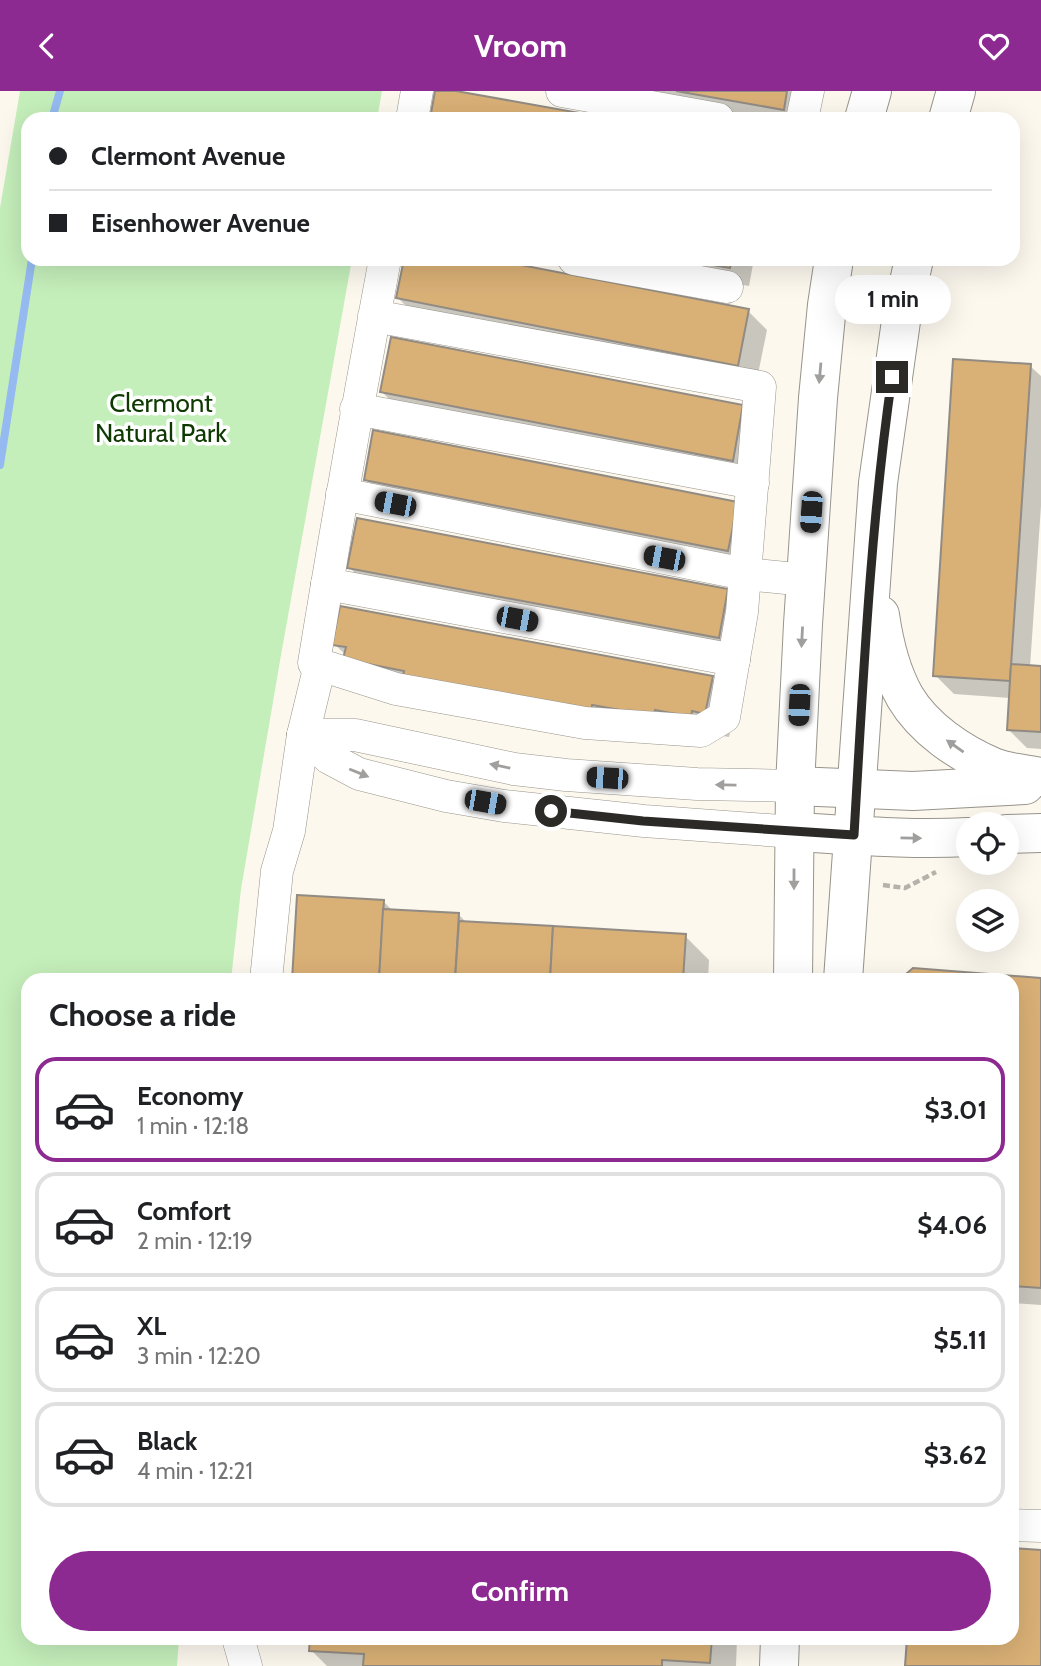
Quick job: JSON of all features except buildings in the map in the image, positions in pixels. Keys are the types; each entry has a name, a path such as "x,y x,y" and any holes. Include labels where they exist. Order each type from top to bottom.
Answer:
{"main road":[{"path":"866,112 872,91"},
{"path":"950,112 956,91"},
{"path":"793,973 794,786 822,348 833,266"},
{"path":"844,973 878,483 902,314 912,266"},
{"path":"872,561 882,628 891,664 906,698 929,727 963,752 995,768 1041,777"},
{"path":"794,786 913,790 1041,784"},
{"path":"794,832 933,839 956,851"},
{"path":"1019,833 1041,832"},
{"path":"779,1666 780,1645"}],"street":[{"path":"413,112 417,91"},
{"path":"562,91 679,112"},
{"path":"804,112 808,91"},
{"path":"374,316 760,387 742,612 724,717 701,731 584,723 396,689 314,663 356,409 384,266"},
{"path":"612,266 727,287"},
{"path":"356,409 753,483"},
{"path":"342,494 745,574 806,580"},
{"path":"327,584 734,660"},
{"path":"267,973 277,871 289,831 303,735 320,665"},
{"path":"303,735 355,734 514,769 566,775 696,784 794,786"},
{"path":"303,735 329,758 359,774 446,796 504,806 643,821 794,832"},
{"path":"1019,1525 1041,1526"},
{"path":"240,1645 246,1666"}],"path":[{"path":"851,880 905,888 956,853"}],"green space":[{"name":"Clermont Natural Park","path":"20,91 382,91 378,112 21,112 21,266 351,266 241,889 232,973 21,973 21,1645 178,1645 177,1666 0,1666 0,208"}],"waterway":[{"path":"54,112 60,91"},
{"path":"0,465 31,266"}],"route":[{"path":"551,811 643,821 854,835 878,483 892,377"}]}
